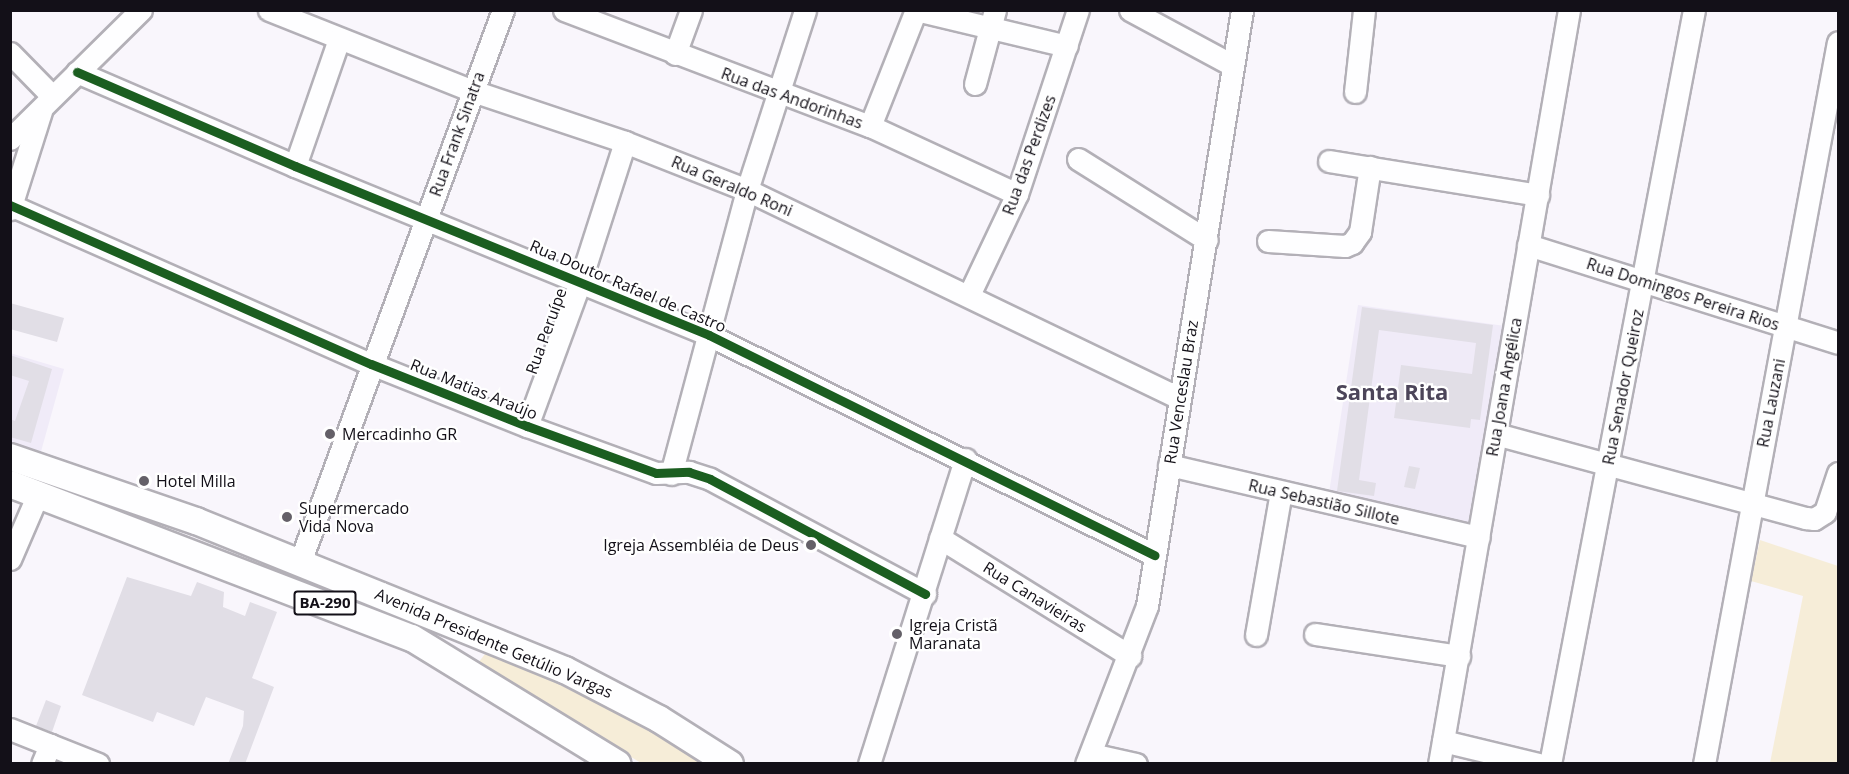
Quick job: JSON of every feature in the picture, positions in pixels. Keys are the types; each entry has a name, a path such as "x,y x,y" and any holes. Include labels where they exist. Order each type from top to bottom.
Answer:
{"main road":[{"name":"Avenida Presidente Getúlio Vargas","path":"10,457 196,522 300,562 610,691 730,764"},
{"name":"Avenida Presidente Getúlio Vargas","path":"10,484 412,638 618,764"},
{"path":"155,539 165,524 196,522"}],"street":[{"path":"10,139 141,10"},
{"name":"Rua Geraldo Roni","path":"269,10 474,91 625,142 747,190 1179,398"},
{"name":"Rua Frank Sinatra","path":"300,562 503,10"},
{"name":"Rua das Andorinhas","path":"564,10 778,94 870,126 1017,194"},
{"path":"675,54 691,10"},
{"path":"671,474 747,190 805,10"},
{"path":"870,126 916,10 993,19 1067,46"},
{"name":"Rua das Perdizes","path":"969,295 1017,194 1078,10"},
{"path":"1130,10 1232,65"},
{"name":"Rua Venceslau Braz","path":"1089,759 1130,656 1147,606 1242,10"},
{"path":"1355,92 1364,10"},
{"name":"Rua Joana Angélica","path":"1439,764 1569,10"},
{"name":"Rua Senador Queiroz","path":"1550,764 1694,10"},
{"path":"975,84 993,19"},
{"path":"295,166 339,39"},
{"name":"Rua Lauzani","path":"1704,764 1839,42"},
{"path":"10,53 47,102"},
{"name":"Rua Doutor Rafael de Castro","path":"77,72 295,166 710,335 965,459 1155,555"},
{"path":"11,206 47,102"},
{"name":"Rua Peruípe","path":"527,426 580,282 625,142"},
{"path":"1078,159 1207,240"},
{"path":"1329,161 1538,195"},
{"path":"1268,241 1345,246 1352,243 1360,232 1370,167"},
{"name":"Rua Matias Araújo","path":"11,206 371,364 527,426 656,473 689,472 710,479 925,594"},
{"name":"Rua Domingos Pereira Rios","path":"1528,245 1839,343"},
{"path":"1496,434 1608,462 1751,505 1814,519 1825,512 1839,473"},
{"path":"869,764 925,594 965,459"},
{"name":"Rua Sebastião Sillote","path":"1169,465 1479,537"},
{"path":"1256,635 1281,492"},
{"path":"10,559 38,494"},
{"name":"Rua Canavieiras","path":"940,538 1130,656"},
{"path":"1315,634 1459,656"},
{"path":"10,729 46,754 98,764"},
{"path":"1443,741 1538,764"},
{"path":"1089,759 1136,764"}],"shaded area":[{"path":"1358,305 1505,326 1468,526 1329,493"},
{"path":"10,353 64,369 35,473 11,463"},
{"path":"1760,540 1838,566 1838,763 1770,763 1803,596 1751,581"},
{"path":"485,654 542,676 669,739 707,763 641,763 478,663"}],"building":[{"path":"10,303 64,318 57,342 10,329"},
{"path":"1362,307 1493,325 1480,420 1471,419 1470,428 1394,418 1401,365 1472,374 1476,343 1379,330 1359,480 1376,483 1374,496 1337,491"},
{"path":"10,355 52,369 31,443 10,437 10,419 15,421 29,381 10,375"},
{"path":"1409,466 1420,468 1415,489 1404,487"},
{"path":"127,577 191,596 197,582 224,592 223,607 245,616 250,602 277,612 252,678 274,687 245,764 228,764 243,726 244,711 206,697 194,726 157,712 153,722 82,695"},
{"path":"46,700 61,706 52,732 36,726"}],"cycle path":[{"path":"77,72 295,166 709,335 1155,555"},
{"path":"10,205 371,364 527,426 656,473 689,472 710,479 925,594"}],"place":[{"name":"Mercadinho GR","path":"330,434"},
{"name":"Hotel Milla","path":"144,481"},
{"name":"Supermercado Vida Nova","path":"287,517"},
{"name":"Igreja Assembléia de Deus","path":"811,545"},
{"name":"Igreja Cristã Maranata","path":"897,634"}],"district":[{"name":"Santa Rita","path":"1392,392"}]}
